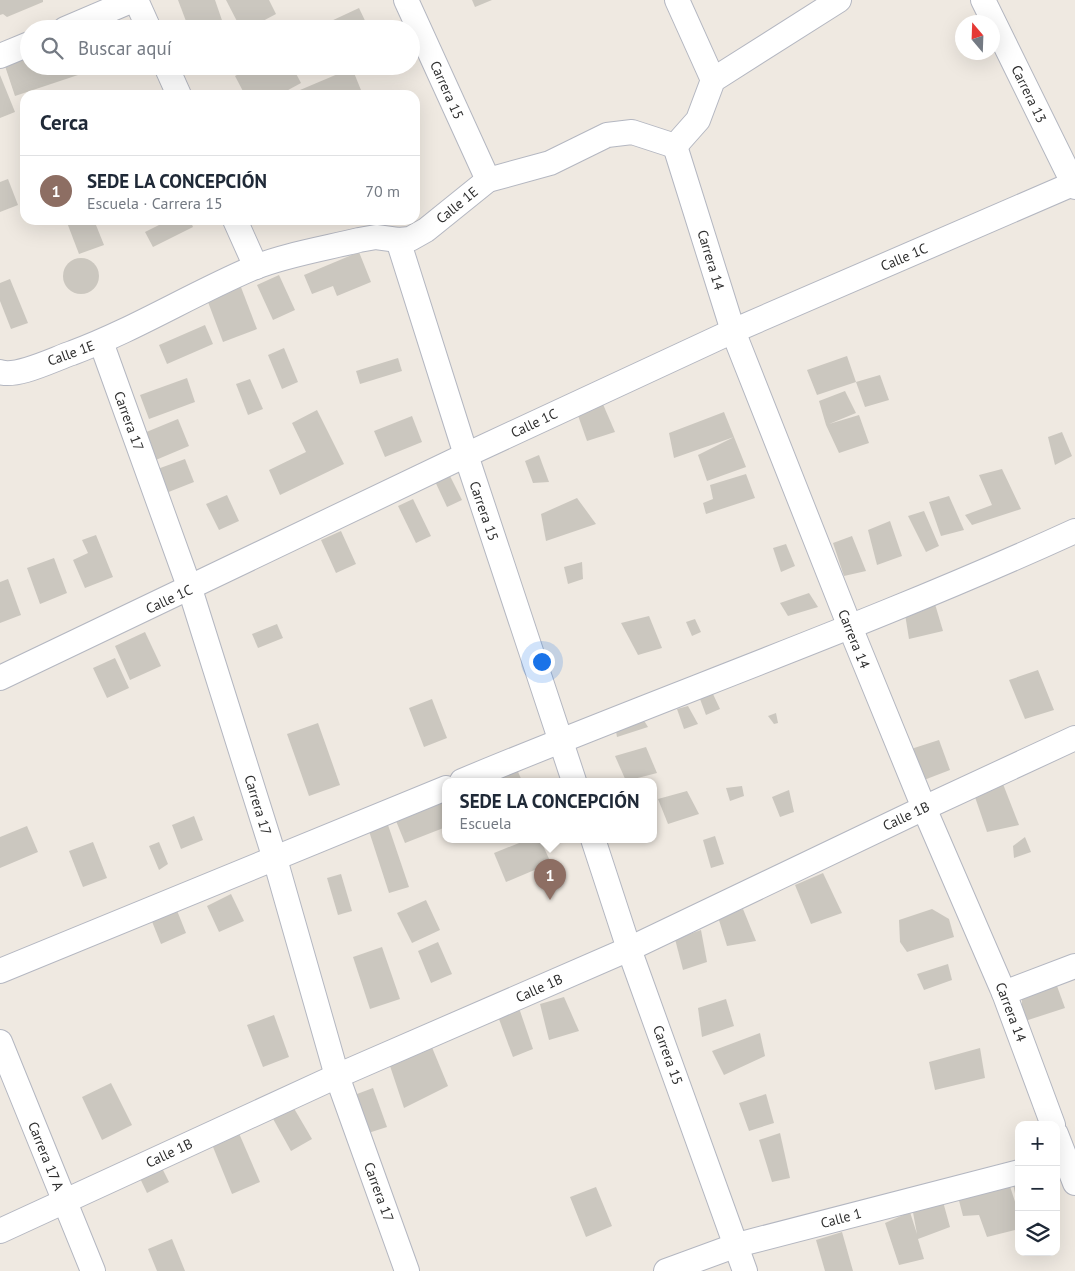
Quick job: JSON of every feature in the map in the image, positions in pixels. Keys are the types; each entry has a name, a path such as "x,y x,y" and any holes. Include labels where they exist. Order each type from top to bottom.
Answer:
{"street":[{"path":"86,20 134,0 144,20"},
{"name":"Carrera 15","path":"406,0 415,20"},
{"path":"677,0 713,80"},
{"path":"675,146 698,120 713,80 839,0"},
{"name":"Carrera 13","path":"983,0 1075,185"},
{"name":"Carrera 15","path":"420,31 488,180"},
{"path":"0,56 20,48"},
{"path":"170,75 177,90"},
{"name":"Calle 1E","path":"0,372 8,375 25,370 101,342 181,300 256,267 359,240 376,237 398,240 410,238 426,230 488,180 550,163 607,135 632,132 675,146"},
{"name":"Carrera 14","path":"675,146 733,331 924,808 1004,993 1052,1121"},
{"name":"Calle 1C","path":"0,678 190,589 466,455 733,331 1075,185"},
{"path":"237,225 256,267"},
{"name":"Carrera 15","path":"398,240 466,455 573,778"},
{"name":"Carrera 17","path":"101,342 190,589 275,859 337,1076 407,1271"},
{"path":"469,778 850,627 1075,531"},
{"name":"Calle 1B","path":"0,1231 337,1076 629,949 1075,738"},
{"path":"0,971 442,790"},
{"name":"Carrera 15","path":"594,843 629,949 745,1271"},
{"path":"1004,993 1075,966"},
{"name":"Carrera 17 A","path":"0,1042 92,1271"},
{"path":"1060,1144 1075,1183"},
{"name":"Calle 1","path":"666,1271 737,1245 1015,1173"}],"building":[{"path":"0,0 43,0 43,2 7,17 3,14 0,15"},
{"path":"178,0 215,0 222,20 186,20"},
{"path":"226,0 269,0 276,14 265,20 236,20"},
{"path":"472,0 492,0 475,7"},
{"path":"359,8 365,20 333,20"},
{"path":"20,61 20,75 78,75 33,90 20,90 20,94 15,96 5,66"},
{"path":"0,75 15,112 0,118"},
{"path":"297,75 301,83 288,90 242,90 235,76"},
{"path":"335,75 355,75 361,90 300,90"},
{"path":"8,179 18,205 0,212 0,182"},
{"path":"68,225 96,225 104,245 79,254"},
{"path":"159,225 192,225 193,227 153,247 145,232"},
{"path":"359,252 371,282 337,296 333,286 312,294 304,275"},
{"path":"81,258 88,259 94,263 98,269 98,283 94,289 88,293 81,294 74,293 68,289 64,283 63,276 64,269 68,263 74,259"},
{"path":"279,275 295,310 273,320 257,285"},
{"path":"10,279 28,323 11,329 0,301 0,283"},
{"path":"239,282 257,329 223,342 205,294"},
{"path":"205,325 213,344 167,364 159,345"},
{"path":"284,348 298,382 282,389 268,355"},
{"path":"847,356 856,382 817,395 807,370"},
{"path":"398,358 402,371 360,384 356,371"},
{"path":"880,375 889,400 865,407 856,382"},
{"path":"187,378 195,402 149,419 140,395"},
{"path":"250,379 263,409 248,415 236,384"},
{"path":"845,391 856,413 829,424 859,415 869,443 839,453 826,425 819,401"},
{"path":"602,402 615,432 587,441 575,407"},
{"path":"317,410 344,464 280,495 269,470 306,452 292,423"},
{"path":"724,412 734,437 674,458 669,433"},
{"path":"412,416 422,442 385,457 374,431"},
{"path":"178,419 189,446 151,462 139,435"},
{"path":"1062,432 1072,456 1055,465 1048,437"},
{"path":"734,437 746,467 707,481 698,455"},
{"path":"539,455 549,482 533,483 525,461"},
{"path":"185,459 194,482 161,495 152,471"},
{"path":"446,468 462,500 447,507 432,475"},
{"path":"1002,469 1021,509 972,525 965,515 992,505 979,475"},
{"path":"746,474 755,498 706,514 703,503 713,499 710,485"},
{"path":"227,495 239,521 219,530 206,504"},
{"path":"949,496 964,530 941,536 929,502"},
{"path":"577,498 596,524 546,541 541,514"},
{"path":"413,499 431,536 416,543 398,506"},
{"path":"924,511 939,546 926,552 908,516"},
{"path":"890,521 902,556 877,565 868,530"},
{"path":"341,531 356,564 336,573 321,540"},
{"path":"96,535 113,577 85,588 73,560 88,553 82,540"},
{"path":"852,536 866,571 844,576 833,543"},
{"path":"786,544 795,566 781,572 773,548"},
{"path":"54,558 67,593 40,604 27,568"},
{"path":"582,562 583,579 568,584 564,567"},
{"path":"8,579 21,615 0,623 0,582"},
{"path":"809,593 818,607 788,616 780,603"},
{"path":"935,604 943,631 909,639 905,614"},
{"path":"649,616 662,648 638,655 621,623"},
{"path":"695,619 701,632 692,636 686,622"},
{"path":"277,624 283,638 258,648 252,634"},
{"path":"145,632 161,666 130,680 115,646"},
{"path":"115,658 129,688 107,698 93,668"},
{"path":"1038,670 1054,710 1025,719 1009,680"},
{"path":"713,694 720,709 706,715 700,699"},
{"path":"432,699 447,738 424,747 409,708"},
{"path":"688,706 698,724 684,729 677,709"},
{"path":"776,713 778,723 774,724 768,716"},
{"path":"643,719 648,727 617,737 615,726"},
{"path":"318,723 340,785 309,796 287,734"},
{"path":"939,740 950,770 924,780 911,749"},
{"path":"646,747 657,773 638,778 625,778 615,756"},
{"path":"516,767 521,778 489,778"},
{"path":"1003,784 1019,825 987,832 975,797"},
{"path":"742,786 744,796 730,801 726,788"},
{"path":"789,790 794,812 780,817 772,797"},
{"path":"687,791 699,814 668,824 658,799"},
{"path":"442,797 442,829 405,843 394,816"},
{"path":"194,816 203,840 181,849 172,825"},
{"path":"386,819 409,887 389,893 367,825"},
{"path":"27,826 38,852 0,868 0,837"},
{"path":"715,836 724,864 711,868 703,840"},
{"path":"1025,837 1031,852 1014,858 1013,846"},
{"path":"93,842 107,878 83,887 69,851"},
{"path":"159,842 168,864 159,870 149,846"},
{"path":"519,843 542,843 551,863 506,882 494,853"},
{"path":"823,873 842,913 811,924 795,885"},
{"path":"341,874 352,911 338,915 327,878"},
{"path":"231,894 244,921 219,932 207,906"},
{"path":"426,900 440,930 412,943 397,913"},
{"path":"174,903 186,933 161,944 149,914"},
{"path":"743,909 756,941 727,946 718,917"},
{"path":"932,909 949,919 954,937 907,952 900,942 899,920"},
{"path":"701,930 707,962 683,970 675,939"},
{"path":"438,942 452,974 431,983 418,951"},
{"path":"382,947 400,999 370,1009 353,957"},
{"path":"948,964 952,980 924,990 917,974"},
{"path":"1057,986 1065,1008 1022,1022 1022,999"},
{"path":"564,997 579,1031 549,1040 540,1004"},
{"path":"726,999 734,1026 702,1037 698,1008"},
{"path":"518,1005 533,1049 513,1057 496,1011"},
{"path":"274,1015 289,1057 263,1067 247,1025"},
{"path":"760,1033 765,1056 724,1075 712,1051"},
{"path":"431,1045 448,1086 404,1108 389,1063"},
{"path":"980,1048 985,1078 935,1090 929,1062"},
{"path":"111,1083 132,1125 102,1140 82,1097"},
{"path":"373,1088 387,1127 362,1135 349,1097"},
{"path":"766,1094 774,1123 749,1131 739,1103"},
{"path":"292,1105 312,1139 291,1151 272,1117"},
{"path":"238,1131 260,1182 232,1194 211,1142"},
{"path":"780,1133 790,1178 772,1182 759,1140"},
{"path":"159,1162 169,1182 147,1193 137,1172"},
{"path":"1007,1177 1015,1202 1015,1230 987,1237 979,1215 963,1216 957,1193"},
{"path":"1015,1178 1015,1194 1012,1179"},
{"path":"596,1187 612,1226 586,1237 570,1197"},
{"path":"942,1198 950,1227 918,1239 924,1259 899,1265 885,1223 910,1212 917,1234 912,1207"},
{"path":"842,1232 853,1271 825,1271 816,1240"},
{"path":"172,1239 185,1271 157,1271 148,1249"}],"place":[{"name":"SEDE LA CONCEPCIÓN","path":"550,900"}]}
